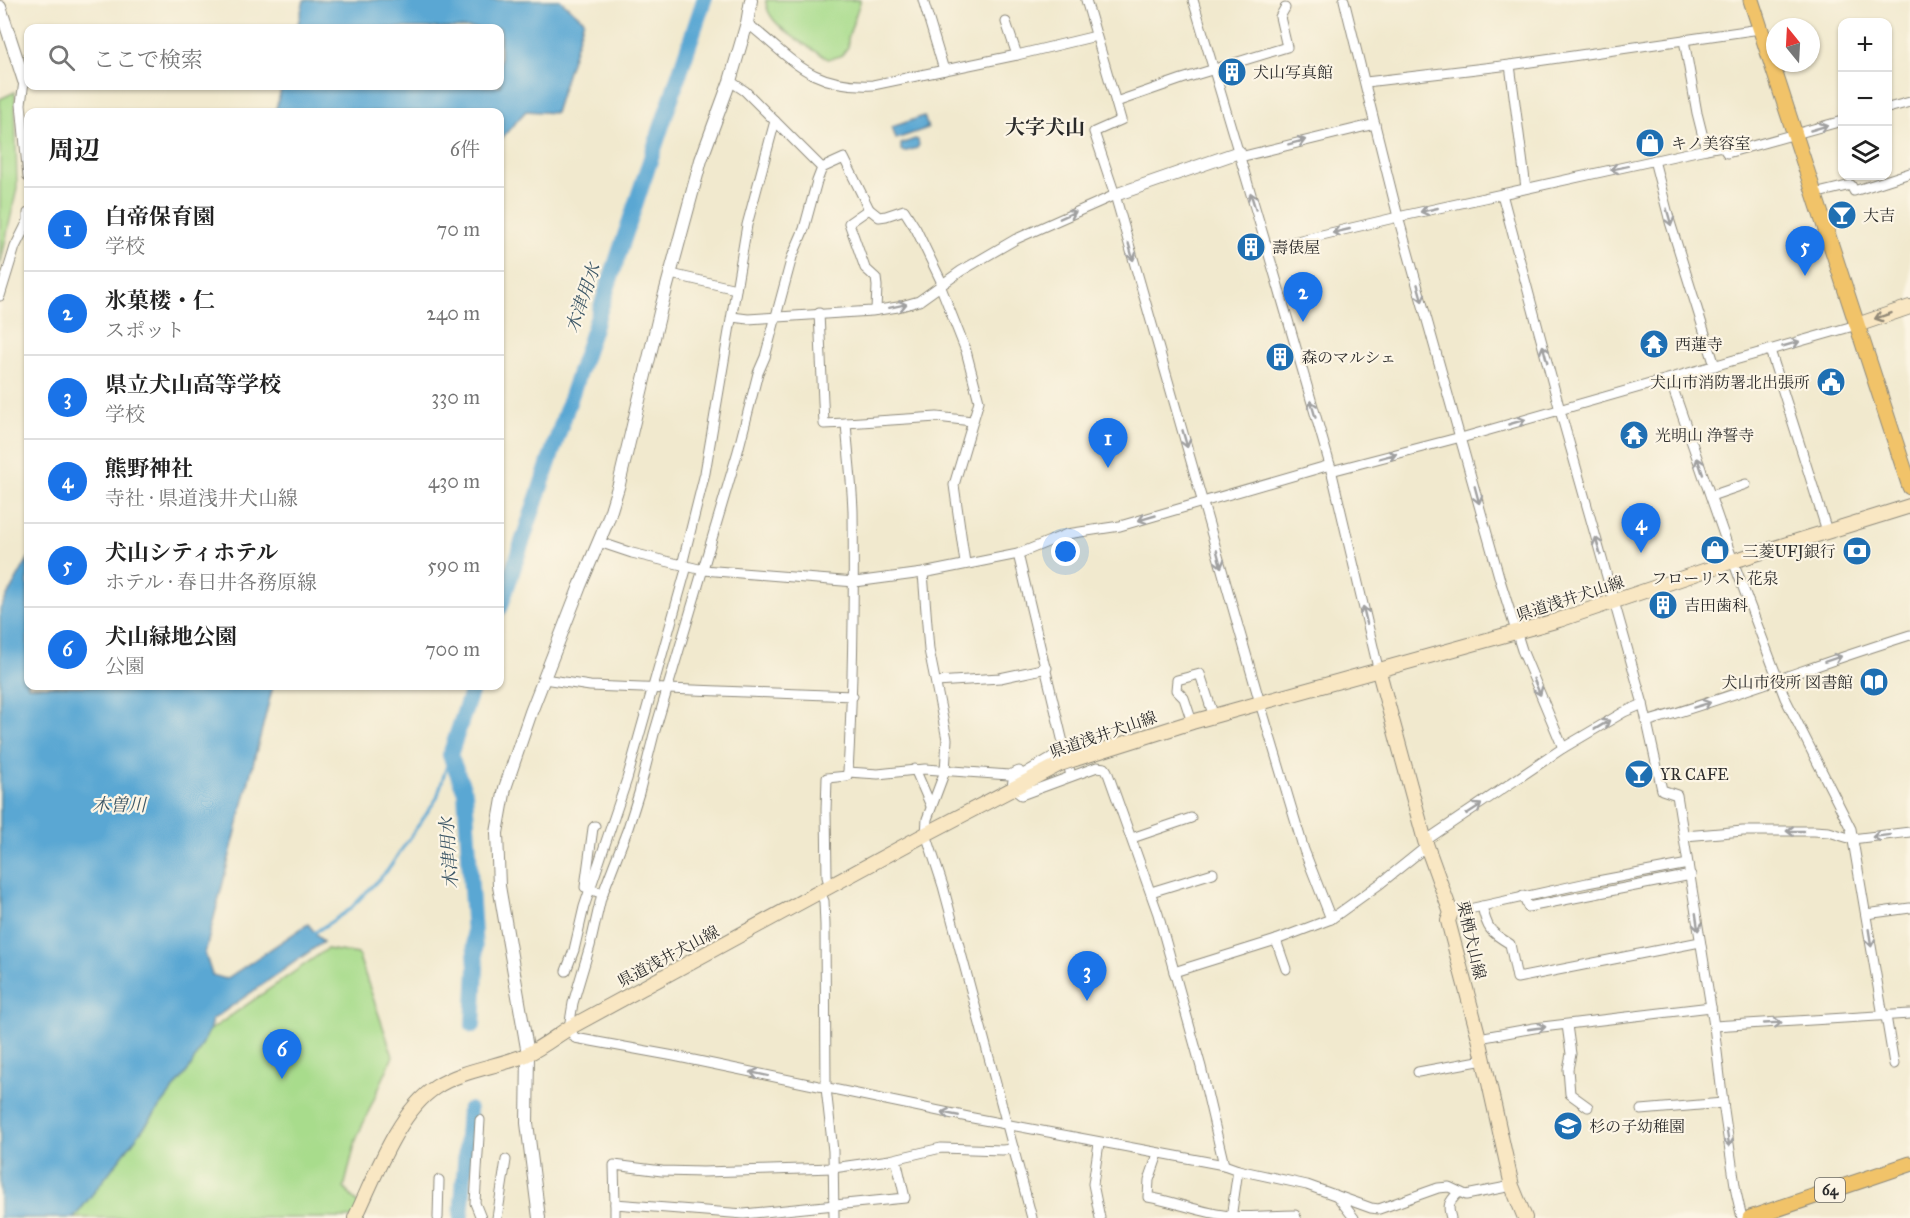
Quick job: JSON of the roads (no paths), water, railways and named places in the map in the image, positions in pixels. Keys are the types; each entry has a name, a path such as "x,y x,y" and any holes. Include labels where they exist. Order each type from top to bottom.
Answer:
{"main road":[{"path":"1751,0 1910,487"},
{"path":"1857,325 1910,307"},
{"name":"県道浅井犬山線","path":"355,1218 379,1165 410,1112 433,1089 447,1080 528,1054 569,1028 926,834 1059,765 1192,722 1516,633 1733,561 1910,506"},
{"name":"栗栖犬山線","path":"1378,672 1426,844 1451,913 1448,921 1479,1038 1512,1186 1525,1218"},
{"name":"64","path":"1750,1218 1910,1164"}],"street":[{"path":"539,1218 528,1141 528,1054 499,886 497,833 506,788 544,679 617,493 701,160 730,81 747,23 751,0"},
{"path":"922,0 944,70"},
{"path":"1086,0 1121,120 1094,132 1304,850 1331,919"},
{"path":"1193,0 1268,248 1330,468 1378,672"},
{"path":"1344,0 1347,20 1366,82 1398,217 1516,633 1563,748"},
{"path":"0,7 24,81 21,104 24,135"},
{"path":"1116,102 1287,46 1280,17 1285,8"},
{"path":"1006,22 1017,55"},
{"path":"747,23 798,66 817,77 852,86 873,85 1096,36"},
{"path":"1366,82 1760,29"},
{"path":"1684,40 1706,149"},
{"path":"1510,64 1526,188"},
{"path":"730,81 745,91 822,168"},
{"path":"1892,107 1910,102"},
{"path":"567,971 624,790 684,566 705,473 747,225 775,121"},
{"path":"1268,248 1706,149 1722,146 1727,153 1838,122"},
{"path":"732,317 876,310 919,301 941,284 1016,239 1114,195 1240,154 1375,124"},
{"path":"965,563 954,485 979,401 966,351 941,284 916,229 904,210 879,217 869,209 844,158 822,168 804,229 792,257 628,828 603,894 573,1003 569,1028 575,1038 1224,1166 1307,1185 1371,1208 1379,1209 1438,1188 1449,1187 1466,1195 1512,1186"},
{"path":"1654,160 1670,222 1715,366"},
{"path":"1814,194 1851,185 1854,191 1910,173"},
{"path":"1502,194 1560,411 1643,704 1662,790 1677,795 1714,1026 1736,1192 1742,1218"},
{"path":"869,209 849,223 865,268 876,278 876,310"},
{"path":"0,296 15,247 24,229"},
{"path":"671,274 736,289"},
{"path":"819,314 824,424 937,417 972,421"},
{"path":"599,542 703,570 855,582 923,573 1018,554 1067,534 1120,526 1330,468 1560,411 1857,325"},
{"path":"1770,350 1827,531"},
{"path":"1670,380 1733,561 1778,680 1800,731 1851,829 1894,1064"},
{"path":"834,1218 833,1168 826,1088 824,901 827,877 826,783 827,778 848,776 853,696 855,582 852,555 853,509 846,423"},
{"path":"1711,496 1746,484"},
{"path":"1018,554 1071,776"},
{"path":"923,573 929,650 947,739 945,771 927,819 926,834 943,886 1032,1218"},
{"path":"1646,722 1910,635"},
{"path":"936,682 1000,678 1047,668"},
{"path":"1192,722 1184,698 1176,690 1177,680 1200,674 1214,717"},
{"path":"544,679 590,686 651,690 853,696"},
{"path":"1174,972 1276,940 1331,919 1381,883 1426,844 1563,748 1624,712 1643,704"},
{"path":"1064,750 1013,780 1012,788 1021,795 1097,767 1105,768 1132,838 1174,972 1202,1066 1224,1166"},
{"path":"848,772 878,774 915,769 1009,775 1034,766"},
{"path":"915,769 932,806"},
{"path":"1132,838 1191,818"},
{"path":"595,826 585,887 603,894"},
{"path":"1684,836 1743,831 1814,831 1829,832 1852,839 1910,832"},
{"path":"1451,913 1523,896 1689,864"},
{"path":"1150,892 1213,873"},
{"path":"1523,896 1528,908 1691,875"},
{"path":"1482,906 1491,932 1510,944 1517,978 1700,942"},
{"path":"1866,914 1910,908"},
{"path":"1276,940 1286,969"},
{"path":"1479,1038 1568,1024 1711,1007"},
{"path":"1714,1026 1910,1014"},
{"path":"1568,1024 1571,1054 1568,1069 1570,1094 1588,1107"},
{"path":"1418,1072 1484,1060"},
{"path":"1641,1110 1723,1103"},
{"path":"480,1120 475,1203 481,1218"},
{"path":"1099,1143 1093,1184 1100,1218"},
{"path":"615,1218 614,1165 662,1171 703,1172 833,1168 896,1159 941,1148 1014,1149"},
{"path":"1158,1154 1149,1180 1148,1197 1174,1201 1206,1212 1231,1217 1295,1215 1296,1218"},
{"path":"615,1204 669,1213 715,1215 905,1198 896,1159"},
{"path":"497,1218 506,1160"},
{"path":"1231,1217 1238,1170"},
{"path":"438,1218 439,1180"},
{"path":"1451,1218 1449,1203 1458,1193"},
{"path":"1337,1196 1354,1218"}],"water":[{"path":"304,0 560,0 584,20 555,113 526,111 504,136 504,108 276,108 281,90 504,90 504,24 298,24"},
{"path":"924,116 928,128 896,139 892,127"},
{"path":"918,140 917,148 904,152 901,150 901,144"},
{"name":"木曽川","path":"24,566 24,690 272,690 205,953 212,975 226,979 308,924 323,942 212,1020 209,1031 190,1068 74,1218 0,1218 0,609"}],"waterway":[{"name":"木津用水","path":"504,596 704,0"},
{"name":"木津用水","path":"472,690 450,755 465,792 476,968 473,1025"},
{"path":"314,933 349,910 387,871 437,798 450,755"},
{"name":"木津用水","path":"461,1218 469,1110"}],"place":[{"name":"犬山写真館","path":"1232,72"},
{"name":"キノ美容室","path":"1650,143"},
{"name":"大吉","path":"1842,215"},
{"name":"壽俵屋","path":"1251,247"},
{"name":"犬山シティホテル","path":"1805,276"},
{"name":"氷菓楼・仁","path":"1303,322"},
{"name":"西蓮寺","path":"1654,344"},
{"name":"森のマルシェ","path":"1280,357"},
{"name":"犬山市消防署北出張所","path":"1831,382"},
{"name":"光明山 浄誓寺","path":"1634,435"},
{"name":"白帝保育園","path":"1108,468"},
{"name":"フローリスト花泉","path":"1715,550"},
{"name":"三菱UFJ銀行","path":"1857,551"},
{"name":"熊野神社","path":"1641,553"},
{"name":"吉田歯科","path":"1663,605"},
{"name":"犬山市役所 図書館","path":"1874,682"},
{"name":"YR CAFE","path":"1639,774"},
{"name":"県立犬山高等学校","path":"1087,1001"},
{"name":"犬山緑地公園","path":"282,1079"},
{"name":"杉の子幼稚園","path":"1568,1126"}],"district":[{"name":"大字犬山","path":"1045,127"}]}
